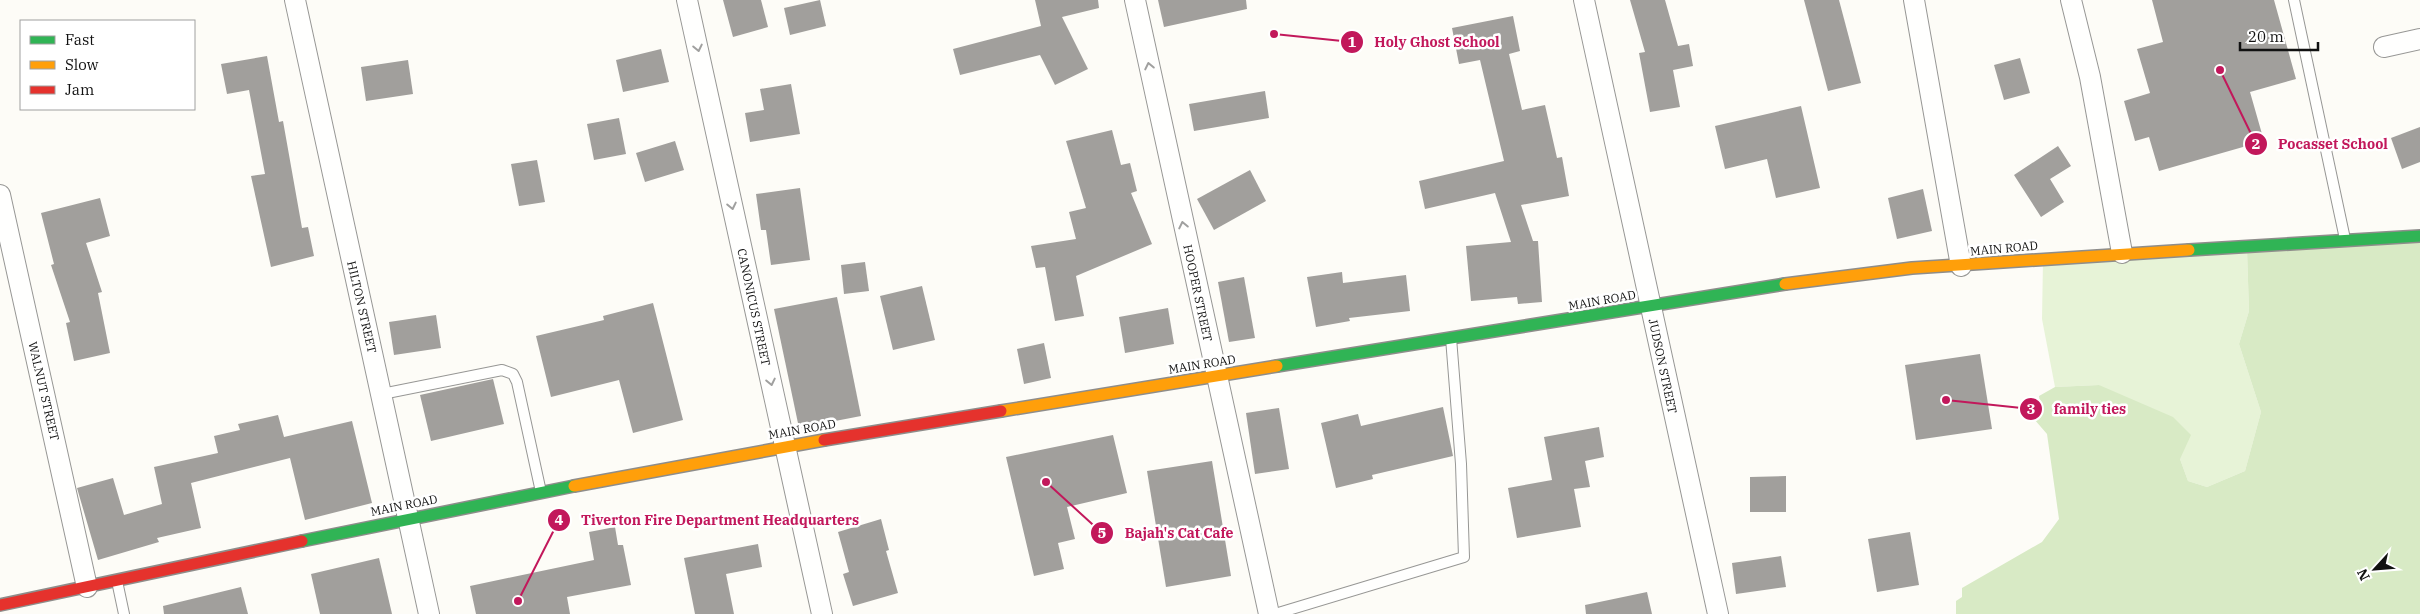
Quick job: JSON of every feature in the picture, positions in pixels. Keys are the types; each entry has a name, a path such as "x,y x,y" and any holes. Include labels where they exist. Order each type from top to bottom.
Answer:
{"main road":[{"name":"MAIN ROAD","path":"0,605 27,606 87,587 408,518 784,446 1808,281 1912,268 2122,253 2420,236"}],"street":[{"name":"HILTON STREET","path":"295,0 429,614"},
{"name":"CANONICUS STREET","path":"687,0 822,614"},
{"name":"HOOPER STREET","path":"1135,0 1269,614"},
{"name":"JUDSON STREET","path":"1584,0 1649,306 1718,614"},
{"path":"1914,0 1961,266"},
{"path":"2071,0 2090,77 2122,253"},
{"path":"2384,47 2420,39"},
{"name":"WALNUT STREET","path":"0,197 87,587"}],"lane":[{"path":"2294,0 2345,240"},
{"path":"1275,614 1464,557 1461,464 1451,338"},
{"path":"382,394 502,370 513,374 517,382 541,493"},
{"path":"117,581 124,614"}],"green space":[{"path":"2420,239 2420,614 1956,614 1956,601 1962,597 1962,588 2042,542 2059,519 2047,434 2034,419 2041,410 2039,396 2055,387 2099,385 2173,417 2191,435 2180,459 2188,481 2207,487 2245,471 2261,412 2239,344 2249,311 2247,250"},
{"path":"2247,250 2249,311 2239,344 2261,412 2245,471 2207,487 2188,481 2180,459 2099,385 2055,387 2042,319 2043,261"}],"building":[{"path":"723,0 761,0 768,27 733,37"},
{"path":"820,0 826,26 790,35 784,8"},
{"path":"1035,0 1098,0 1099,8 1062,17 1088,69 1055,85 1040,55 960,75 953,49 1041,26"},
{"path":"1158,0 1246,0 1247,9 1164,27"},
{"path":"1630,0 1665,0 1678,46 1689,44 1693,66 1673,70 1680,107 1650,112 1639,53 1645,52"},
{"path":"1804,0 1839,0 1861,83 1828,91"},
{"path":"2152,0 2274,0 2296,79 2250,92 2264,141 2159,171 2149,137 2135,141 2124,101 2150,93 2137,49 2163,42"},
{"path":"1513,16 1520,51 1509,54 1522,110 1545,105 1557,158 1562,157 1569,196 1521,205 1533,241 1538,241 1542,302 1518,304 1517,297 1471,301 1466,246 1511,242 1495,193 1425,209 1419,181 1504,161 1480,60 1459,64 1452,28"},
{"path":"661,49 669,82 623,92 616,60"},
{"path":"267,56 279,122 283,121 302,228 308,227 314,256 271,267 251,176 265,174 249,90 227,94 221,64"},
{"path":"2020,58 2030,93 2004,100 1994,65"},
{"path":"408,60 413,94 366,101 361,67"},
{"path":"791,84 800,134 750,142 745,113 764,110 760,89"},
{"path":"1265,91 1269,118 1194,131 1189,104"},
{"path":"1801,106 1820,188 1776,198 1767,159 1725,169 1715,126"},
{"path":"619,118 626,154 594,160 587,124"},
{"path":"2420,127 2420,162 2402,169 2391,138"},
{"path":"1112,130 1121,165 1130,163 1137,191 1131,193 1152,244 1076,276 1084,316 1055,321 1045,267 1036,268 1031,246 1076,239 1069,212 1086,208 1066,141"},
{"path":"675,141 684,170 645,182 636,153"},
{"path":"2058,146 2071,166 2050,179 2064,202 2041,217 2014,175"},
{"path":"537,160 545,202 519,206 511,164"},
{"path":"1250,170 1266,201 1214,230 1197,199"},
{"path":"800,188 810,260 771,265 766,230 761,230 756,194"},
{"path":"1923,189 1932,231 1897,239 1888,198"},
{"path":"100,198 110,236 86,243 102,292 98,293 110,353 74,361 66,323 70,322 51,265 54,264 41,213"},
{"path":"865,262 869,291 844,294 841,265"},
{"path":"1342,272 1343,283 1406,275 1410,311 1349,318 1350,321 1316,327 1307,277"},
{"path":"1244,277 1255,338 1229,342 1218,282"},
{"path":"922,286 935,340 893,350 880,296"},
{"path":"837,297 861,416 799,428 774,309"},
{"path":"653,303 683,420 633,433 619,380 551,397 536,336 604,320 603,316"},
{"path":"1168,308 1174,344 1125,353 1119,317"},
{"path":"436,315 441,348 394,355 389,322"},
{"path":"1044,343 1051,378 1024,384 1017,349"},
{"path":"1980,354 1992,429 1916,440 1905,365"},
{"path":"493,379 504,424 431,441 420,395"},
{"path":"1443,407 1453,456 1372,475 1373,479 1336,488 1321,423 1358,414 1361,426"},
{"path":"1279,408 1289,469 1255,474 1246,413"},
{"path":"278,415 284,437 352,421 372,503 305,520 290,458 191,483 201,528 157,538 159,542 98,560 77,488 113,478 124,515 162,504 154,467 218,453 214,436 240,430 238,424"},
{"path":"1599,427 1604,457 1585,461 1590,487 1574,489 1581,527 1517,538 1508,488 1552,480 1544,437"},
{"path":"1113,435 1127,493 1067,507 1075,539 1058,543 1064,569 1034,576 1006,457"},
{"path":"1212,461 1231,576 1166,587 1147,471"},
{"path":"1786,476 1786,512 1750,512 1750,477"},
{"path":"881,519 889,550 886,551 898,593 853,606 843,574 849,572 838,532"},
{"path":"615,527 618,545 623,545 631,585 567,597 570,614 476,614 470,586 594,560 589,532"},
{"path":"1910,532 1919,585 1877,592 1868,539"},
{"path":"758,544 762,567 726,574 734,614 695,614 684,558"},
{"path":"1781,556 1786,587 1736,594 1732,563"},
{"path":"379,558 392,614 320,614 311,574"},
{"path":"241,587 248,614 164,614 163,606"},
{"path":"1647,592 1652,614 1586,614 1585,605"}],"traffic: fast":[{"path":"2189,250 2420,236"},
{"path":"1277,366 1785,284"},
{"path":"302,541 574,486"}],"traffic: slow":[{"path":"1785,284 1912,268 2189,250"},
{"path":"1001,411 1277,366"},
{"path":"574,486 824,440"}],"traffic: jam":[{"path":"824,440 1001,411"},
{"path":"0,605 302,541"}],"place":[{"name":"Holy Ghost School","path":"1274,34"},
{"name":"Pocasset School","path":"2220,70"},
{"name":"family ties","path":"1946,400"},
{"name":"Bajah's Cat Cafe","path":"1046,482"},
{"name":"Tiverton Fire Department Headquarters","path":"518,601"}]}
